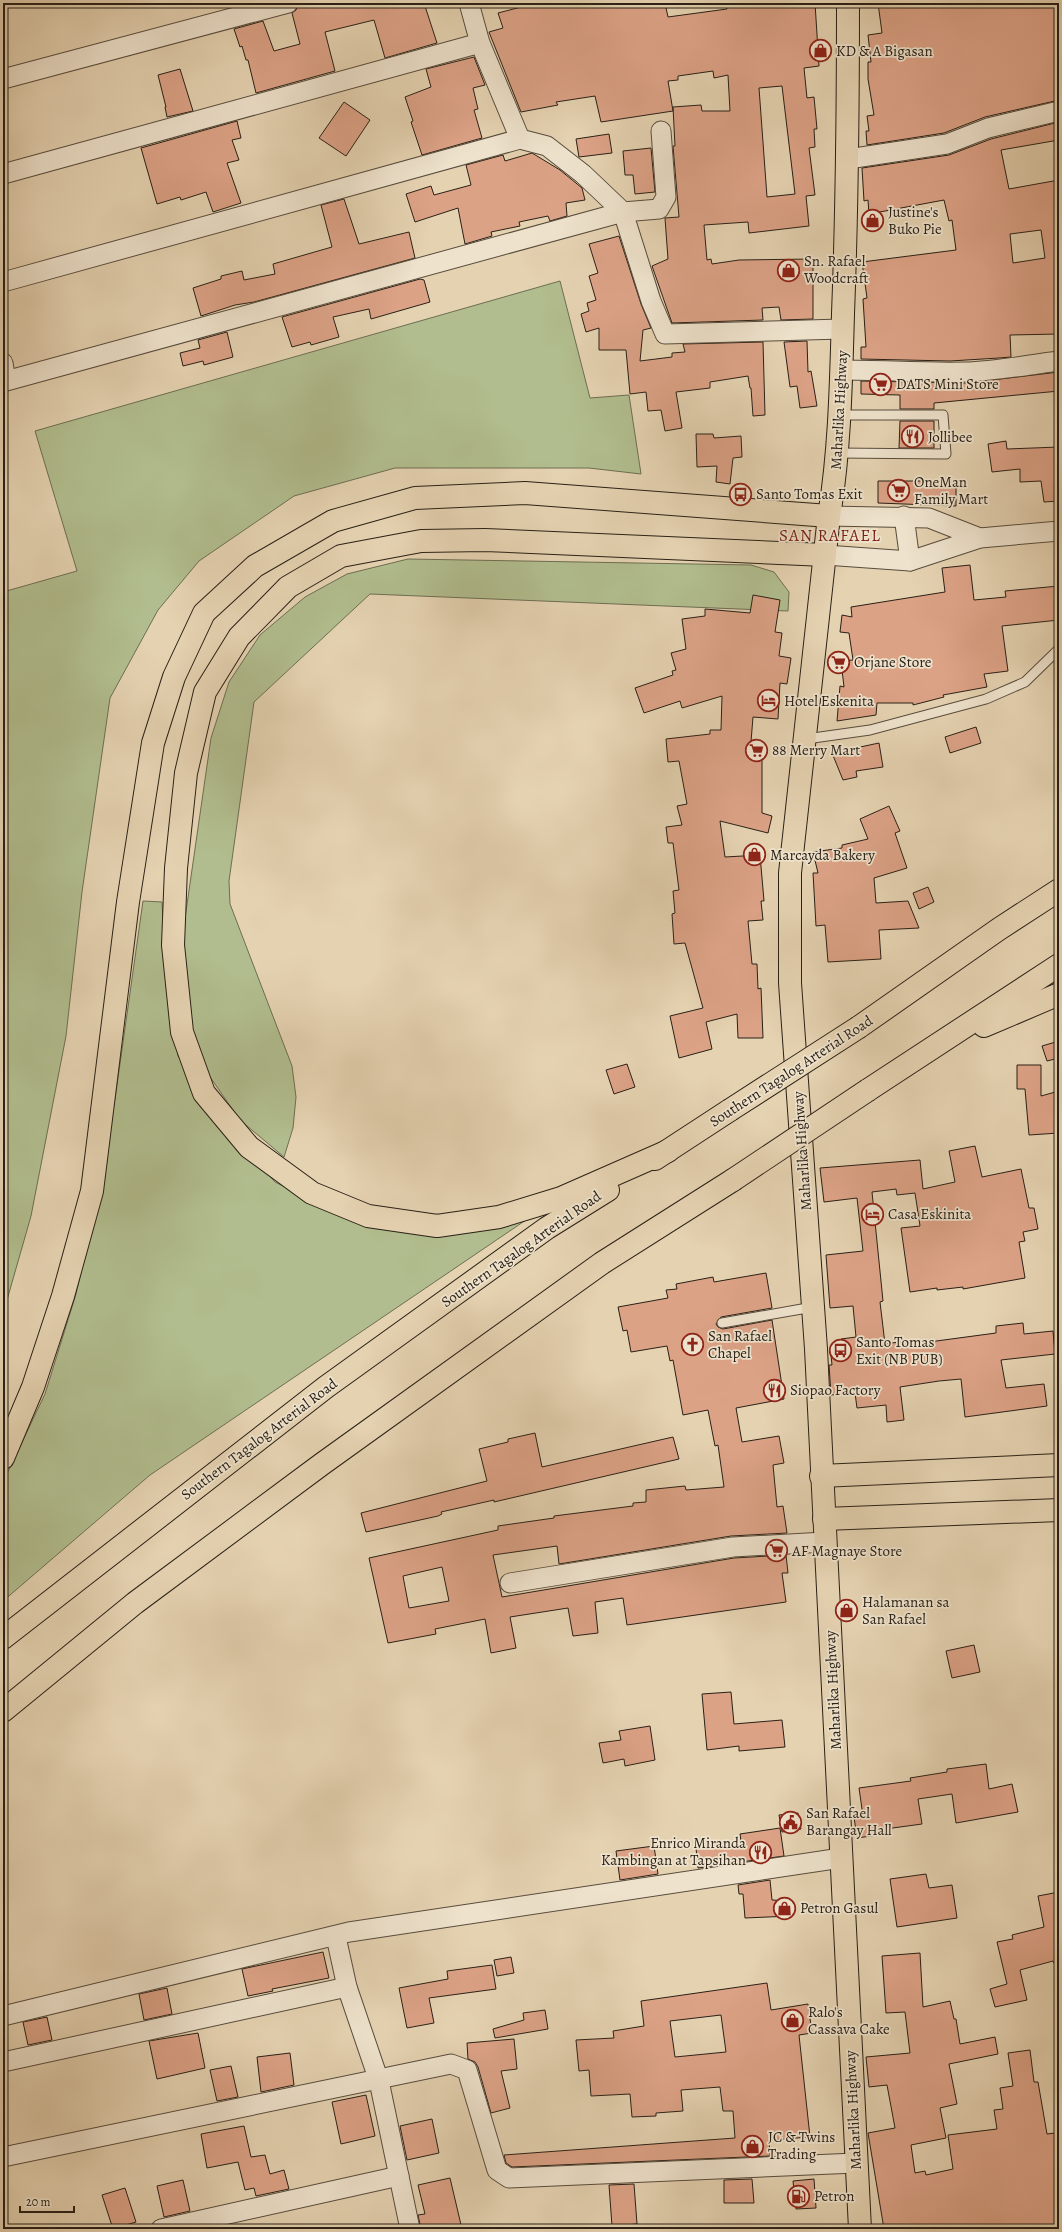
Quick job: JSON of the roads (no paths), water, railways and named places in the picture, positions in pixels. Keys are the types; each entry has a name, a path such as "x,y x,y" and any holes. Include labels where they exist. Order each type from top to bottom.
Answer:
{"highway":[{"name":"Maharlika Highway","path":"848,3 848,159 840,415 806,739 790,873 790,983 813,1308 860,2229"},
{"path":"3,1458 33,1387 63,1296 92,1191 126,917 152,743 174,677 204,613 255,566 332,521 415,498 525,493 829,516"},
{"path":"668,1151 561,1198 500,1217 437,1226 368,1216 312,1193 249,1147 204,1093 182,1032 173,945 176,868 186,773 205,692 239,637 288,587 341,556 421,541 478,540 826,555"},
{"name":"Southern Tagalog Arterial Road","path":"3,1638 326,1387 547,1228 859,1027 999,929 1059,890"},
{"path":"3,1711 135,1603 322,1464 602,1263 733,1180 1059,965"},
{"path":"928,1050 1059,994"},
{"path":"821,1476 1059,1465"},
{"path":"824,1519 1059,1510"}],"street":[{"path":"3,79 288,3"},
{"path":"469,3 480,43 520,139"},
{"path":"3,174 480,43"},
{"path":"848,159 947,144 988,128 1059,111"},
{"path":"3,363 6,381 623,212 660,209 666,197 661,131"},
{"path":"3,282 520,139 547,146 583,174 623,212 651,301 665,334 842,329"},
{"path":"842,370 964,372 1009,369 1018,366 1059,361"},
{"path":"829,516 904,516 929,518 980,538"},
{"path":"904,516 910,561"},
{"path":"826,555 910,561 980,538 1059,531"},
{"path":"510,1583 733,1547 825,1542"},
{"path":"3,2016 349,1932 842,1858"},
{"path":"338,1946 347,1987 379,2080 410,2229"},
{"path":"3,2062 347,1987"},
{"path":"3,2157 452,2064 467,2070 497,2170 509,2178 856,2163"},
{"path":"161,2229 399,2176"}],"lane":[{"path":"837,453 946,454 943,415 840,415"},
{"path":"806,739 870,730 986,699 1025,682 1059,649"},
{"path":"722,1323 813,1308"}],"place":[{"name":"KD & A Bigasan","path":"821,51"},
{"name":"Justine's Buko Pie","path":"873,221"},
{"name":"Sn. Rafael Woodcraft","path":"789,270"},
{"name":"DATS Mini Store","path":"880,384"},
{"name":"Jollibee","path":"913,437"},
{"name":"OneMan Family Mart","path":"898,491"},
{"name":"Santo Tomas Exit","path":"740,494"},
{"name":"Orjane Store","path":"838,662"},
{"name":"Hotel Eskenita","path":"769,701"},
{"name":"88 Merry Mart","path":"757,750"},
{"name":"Marcayda Bakery","path":"755,855"},
{"name":"Casa Eskinita","path":"872,1214"},
{"name":"San Rafael Chapel","path":"692,1345"},
{"name":"Santo Tomas Exit (NB PUB)","path":"840,1351"},
{"name":"Siopao Factory","path":"775,1390"},
{"name":"AF Magnaye Store","path":"777,1551"},
{"name":"Halamanan sa San Rafael","path":"847,1611"},
{"name":"San Rafael Barangay Hall","path":"790,1822"},
{"name":"Enrico Miranda Kambingan at Tapsihan","path":"761,1852"},
{"name":"Petron Gasul","path":"785,1908"},
{"name":"Ralo's Cassava Cake","path":"792,2021"},
{"name":"JC & Twins Trading","path":"753,2146"},
{"name":"Petron","path":"798,2196"}],"district":[{"name":"SAN RAFAEL","path":"830,535"}]}
